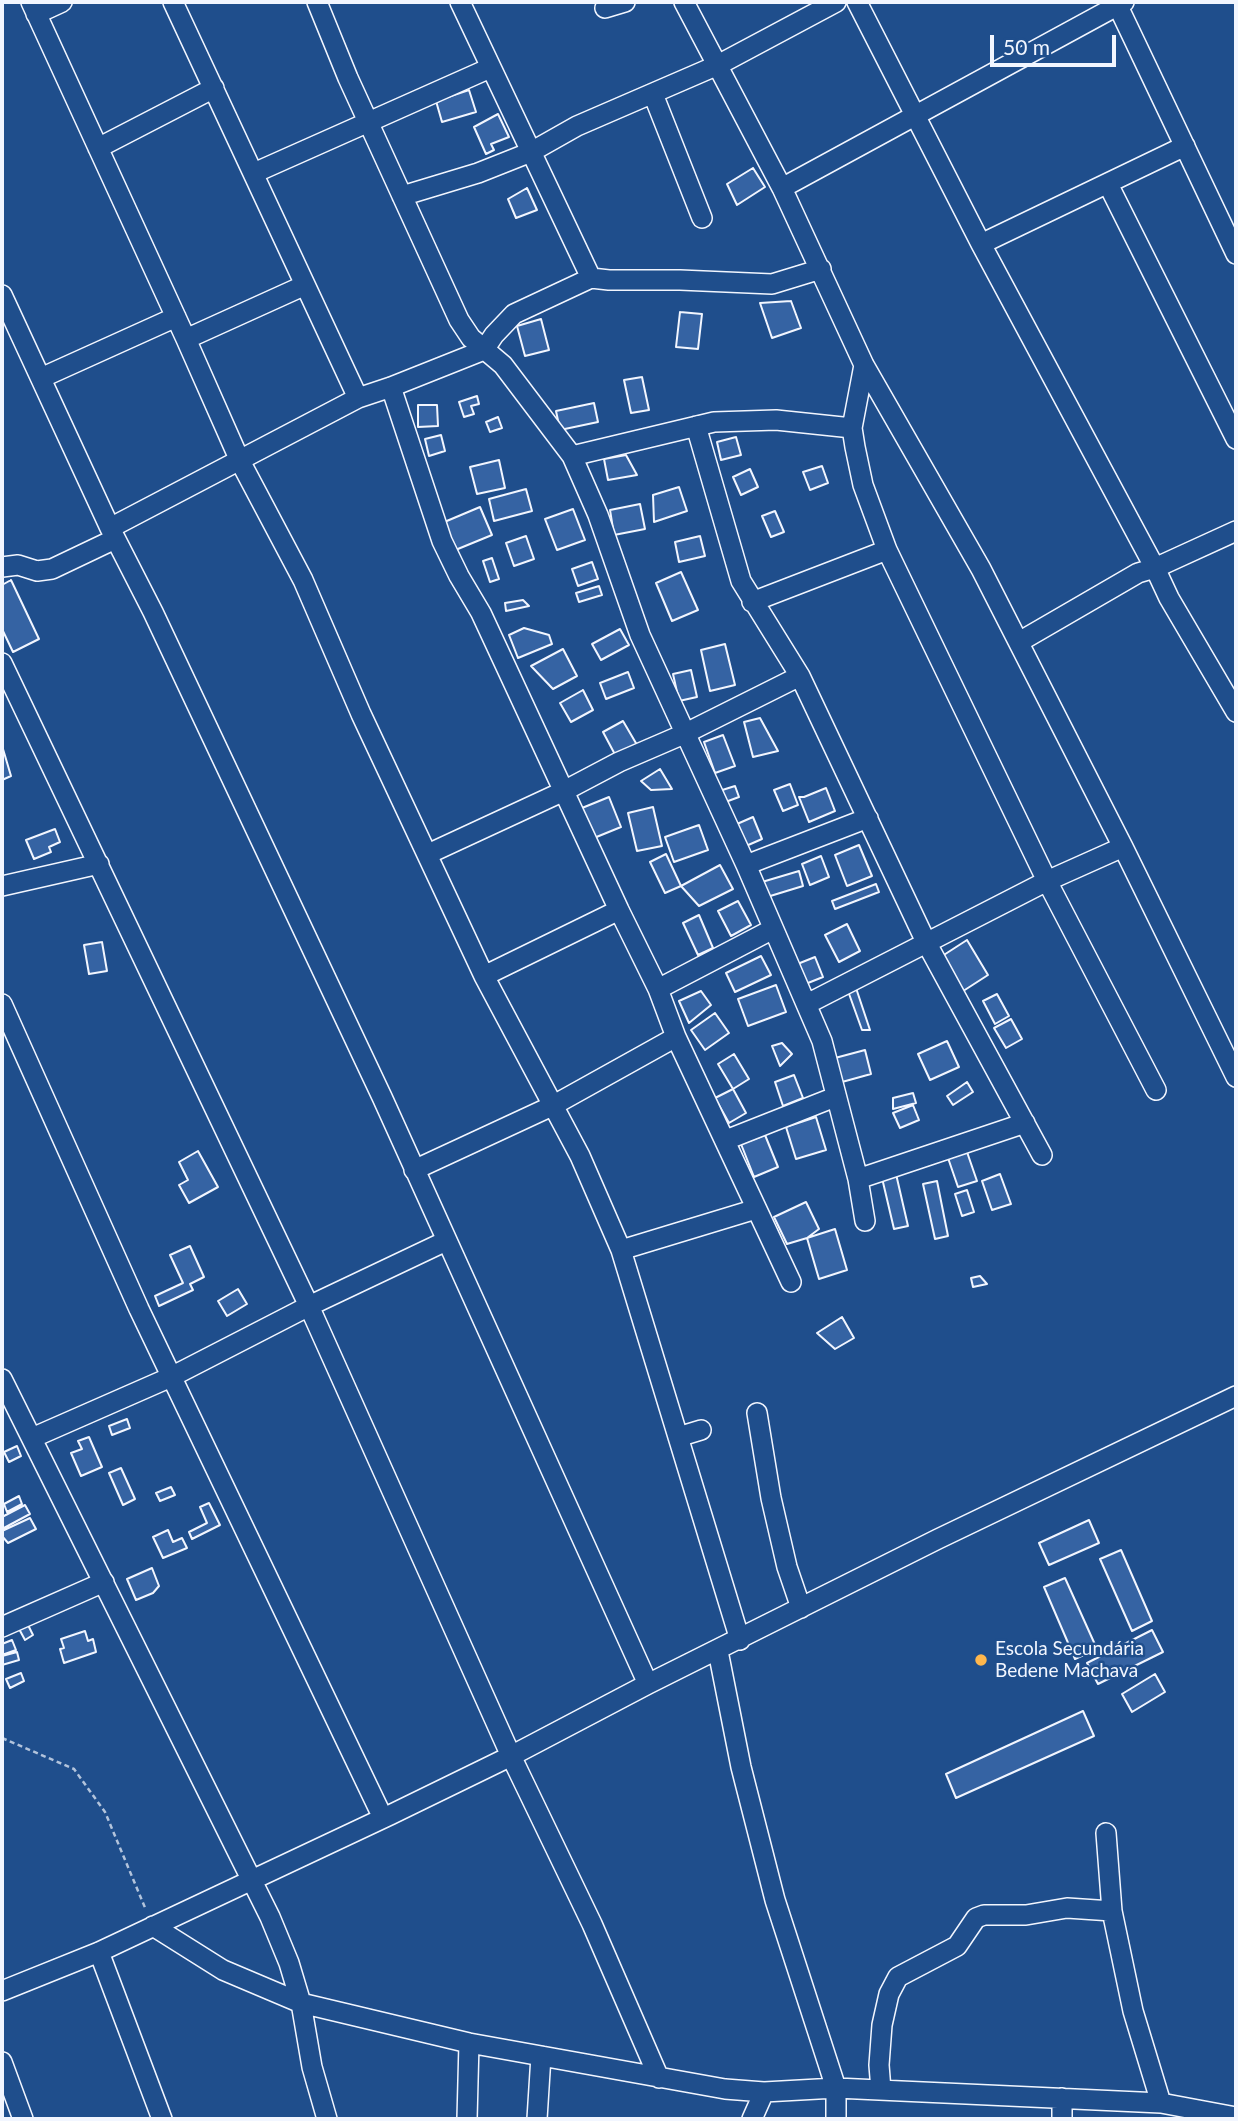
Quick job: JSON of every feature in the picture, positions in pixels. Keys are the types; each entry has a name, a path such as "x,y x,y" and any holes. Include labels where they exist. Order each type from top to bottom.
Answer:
{"street":[{"path":"62,2 33,8 240,461 303,580 361,714 484,976 580,1156 621,1250 740,1640"},
{"path":"173,2 254,173 303,286 358,398"},
{"path":"319,2 348,78 459,320 471,338 503,365 572,456 598,515 640,635 807,1004 821,1041 858,1179 865,1221"},
{"path":"460,2 591,278"},
{"path":"605,8 625,2"},
{"path":"684,2 782,188 864,365 981,569 1123,847 1236,1077"},
{"path":"402,196 478,173 531,152 577,126 718,65 836,2"},
{"path":"857,2 981,244 1169,598 1236,712"},
{"path":"782,188 1119,3 1236,254"},
{"path":"254,173 490,68"},
{"path":"98,148 214,88"},
{"path":"653,94 702,218"},
{"path":"981,244 1185,146"},
{"path":"1108,184 1236,439"},
{"path":"2,568 18,565 37,571 52,569 240,461 358,398 484,350 494,334 514,314 591,278 772,284 821,269"},
{"path":"186,339 303,286"},
{"path":"2,295 382,1097 648,1684"},
{"path":"41,378 176,317"},
{"path":"864,365 852,428 863,485 887,550 1046,881 1156,1090"},
{"path":"391,387 442,541 481,613 658,989 676,1037 791,1282"},
{"path":"572,456 714,422 776,419 852,428"},
{"path":"696,426 741,581 800,676 926,942 1042,1154"},
{"path":"1018,642 1138,573 1155,568 1236,530"},
{"path":"752,602 887,550"},
{"path":"2,663 309,1306 512,1756 592,1924 659,2078"},
{"path":"428,854 619,762 684,734 800,676"},
{"path":"746,865 868,818"},
{"path":"807,1004 1046,881 1123,847"},
{"path":"2,886 99,864"},
{"path":"484,976 619,910"},
{"path":"658,989 773,929"},
{"path":"2,1004 171,1377 383,1818"},
{"path":"414,1170 552,1106 676,1037"},
{"path":"726,1140 835,1097"},
{"path":"858,1179 1025,1123"},
{"path":"621,1250 756,1209"},
{"path":"32,1438 171,1377 309,1306 446,1241"},
{"path":"2,1379 251,1878 289,1963 301,2003 312,2067 327,2119"},
{"path":"2,1991 99,1952 512,1756 648,1684 938,1539 1236,1396"},
{"path":"757,1413 771,1498 787,1567 801,1608"},
{"path":"678,1437 701,1430"},
{"path":"2,1627 104,1582"},
{"path":"718,1651 741,1766 775,1900 836,2088 836,2119"},
{"path":"1106,1833 1112,1911 1133,2011 1161,2103"},
{"path":"881,2090 882,2025 889,1994 898,1977 957,1946 976,1917 1027,1915 1067,1908 1112,1911"},
{"path":"153,1926 223,1970 301,2003 469,2043 725,2090 764,2092 836,2088 1161,2103 1236,2117"},
{"path":"99,1952 162,2119"},
{"path":"467,2119 469,2043"},
{"path":"537,2119 541,2056"},
{"path":"2,2062 23,2119"},
{"path":"752,2119 764,2092"},
{"path":"1062,2098 1062,2119"}],"path":[{"path":"2,1738 74,1769 105,1812 153,1926"}],"building":[{"path":"469,90 476,112 442,122 436,101"},
{"path":"498,114 509,137 491,144 494,150 486,154 474,127"},
{"path":"753,168 765,187 737,205 727,184"},
{"path":"527,188 537,210 516,218 508,199"},
{"path":"791,301 801,328 772,338 760,303"},
{"path":"680,312 702,314 698,349 676,347"},
{"path":"541,319 549,350 525,356 517,326"},
{"path":"642,377 649,410 631,413 624,380"},
{"path":"477,396 479,404 471,406 474,414 464,417 459,402"},
{"path":"594,403 598,422 560,430 556,411"},
{"path":"418,405 437,405 438,426 418,427"},
{"path":"498,417 502,428 490,432 486,422"},
{"path":"441,435 445,451 429,456 425,439"},
{"path":"736,437 741,455 721,460 717,442"},
{"path":"626,455 637,475 608,480 604,459"},
{"path":"499,460 505,488 477,494 470,467"},
{"path":"822,466 828,483 810,490 803,472"},
{"path":"750,469 758,487 741,495 733,477"},
{"path":"679,487 687,511 654,522 653,495"},
{"path":"526,489 532,511 494,521 489,499"},
{"path":"640,504 645,529 614,535 610,510"},
{"path":"480,507 492,535 453,551 442,523"},
{"path":"573,509 585,540 557,550 545,519"},
{"path":"775,511 784,532 771,537 762,516"},
{"path":"526,536 534,559 514,566 506,543"},
{"path":"700,536 705,556 679,562 675,542"},
{"path":"492,558 499,579 490,582 483,561"},
{"path":"592,562 598,579 578,586 572,569"},
{"path":"681,572 698,610 672,621 656,583"},
{"path":"11,580 39,639 13,652 2,629 2,585"},
{"path":"599,586 602,595 579,602 576,593"},
{"path":"523,600 529,606 506,611 505,603"},
{"path":"524,628 549,635 552,644 518,658 509,635"},
{"path":"620,629 629,645 601,660 592,644"},
{"path":"725,644 735,685 710,691 701,650"},
{"path":"563,649 577,676 553,689 531,666"},
{"path":"691,670 697,697 679,701 673,674"},
{"path":"628,672 634,688 606,699 600,683"},
{"path":"583,690 593,710 571,722 560,703"},
{"path":"760,718 778,751 753,757 744,722"},
{"path":"623,721 640,750 619,762 603,732"},
{"path":"723,735 735,766 715,773 704,742"},
{"path":"2,750 11,776 2,780"},
{"path":"660,769 672,789 651,790 641,781"},
{"path":"790,784 798,805 783,811 774,790"},
{"path":"735,786 739,797 720,804 716,792"},
{"path":"826,788 835,811 809,822 799,797"},
{"path":"609,797 621,827 594,838 582,808"},
{"path":"653,807 662,846 637,851 628,813"},
{"path":"753,817 762,839 746,846 737,824"},
{"path":"699,825 708,850 674,862 665,837"},
{"path":"55,829 60,842 49,847 51,852 34,859 26,840"},
{"path":"859,845 872,876 847,886 835,855"},
{"path":"666,854 681,886 665,893 650,862"},
{"path":"821,856 829,877 810,885 802,864"},
{"path":"720,865 733,889 699,906 681,886"},
{"path":"799,871 803,886 767,897 762,882"},
{"path":"876,884 879,892 835,909 832,901"},
{"path":"738,901 751,925 731,936 718,911"},
{"path":"699,915 713,948 698,955 683,923"},
{"path":"847,924 860,951 839,962 825,935"},
{"path":"967,940 988,975 957,995 936,960"},
{"path":"102,942 107,971 89,974 84,945"},
{"path":"761,956 771,975 735,992 726,973"},
{"path":"815,957 823,977 803,985 795,965"},
{"path":"776,985 786,1012 748,1026 738,999"},
{"path":"856,988 870,1030 862,1030 848,991"},
{"path":"701,991 711,1005 689,1023 679,1001"},
{"path":"997,994 1009,1016 995,1024 983,1001"},
{"path":"715,1013 729,1033 705,1050 691,1030"},
{"path":"1011,1019 1022,1039 1006,1048 994,1028"},
{"path":"947,1041 959,1067 930,1080 918,1054"},
{"path":"782,1043 792,1054 780,1066 772,1046"},
{"path":"865,1050 871,1074 842,1082 835,1058"},
{"path":"734,1054 749,1079 733,1089 718,1064"},
{"path":"794,1075 803,1098 783,1106 775,1082"},
{"path":"967,1082 973,1092 953,1105 947,1096"},
{"path":"733,1089 746,1113 729,1123 715,1098"},
{"path":"913,1093 916,1103 893,1109 893,1098"},
{"path":"913,1105 919,1120 900,1128 893,1113"},
{"path":"816,1117 826,1150 796,1159 786,1127"},
{"path":"765,1135 778,1167 754,1177 741,1144"},
{"path":"198,1151 218,1187 189,1203 179,1185 188,1180 179,1162"},
{"path":"967,1152 977,1181 958,1187 948,1158"},
{"path":"896,1174 908,1226 894,1229 882,1178"},
{"path":"1000,1174 1011,1204 992,1210 982,1181"},
{"path":"937,1181 948,1236 935,1239 923,1184"},
{"path":"967,1190 974,1212 962,1216 955,1194"},
{"path":"806,1202 819,1229 807,1238 787,1244 774,1217"},
{"path":"835,1229 847,1270 819,1279 807,1238"},
{"path":"190,1246 204,1277 190,1284 193,1290 159,1306 155,1296 183,1283 170,1255"},
{"path":"980,1276 987,1284 973,1287 971,1278"},
{"path":"238,1289 247,1304 227,1316 218,1301"},
{"path":"842,1317 854,1338 835,1349 817,1333"},
{"path":"127,1419 130,1428 112,1435 109,1426"},
{"path":"89,1437 102,1467 81,1476 71,1453 82,1449 78,1441"},
{"path":"17,1446 21,1456 9,1462 4,1452"},
{"path":"121,1468 135,1499 123,1505 109,1473"},
{"path":"171,1487 175,1495 160,1501 156,1493"},
{"path":"19,1496 22,1504 7,1512 4,1504"},
{"path":"209,1503 220,1525 192,1539 189,1532 207,1523 200,1507"},
{"path":"25,1505 30,1514 2,1529 2,1517"},
{"path":"30,1518 36,1529 8,1543 2,1536 2,1531"},
{"path":"1089,1520 1099,1543 1049,1565 1039,1543"},
{"path":"168,1530 173,1542 182,1538 187,1548 163,1558 153,1537"},
{"path":"1121,1550 1152,1621 1132,1631 1100,1559"},
{"path":"152,1568 159,1586 153,1593 136,1600 127,1579"},
{"path":"1065,1578 1097,1649 1075,1659 1044,1587"},
{"path":"27,1623 33,1635 25,1640 18,1627"},
{"path":"1152,1630 1163,1652 1098,1684 1087,1663"},
{"path":"85,1631 88,1641 93,1639 96,1652 64,1663 60,1649 64,1648 61,1639"},
{"path":"12,1640 16,1650 2,1655 2,1644"},
{"path":"17,1652 19,1660 2,1665 2,1656"},
{"path":"21,1673 24,1681 10,1688 6,1679"},
{"path":"1155,1674 1165,1692 1132,1712 1122,1694"},
{"path":"1083,1711 1094,1736 956,1798 946,1774"}],"place":[{"name":"Escola Secundária Bedene Machava","path":"981,1660"}]}
